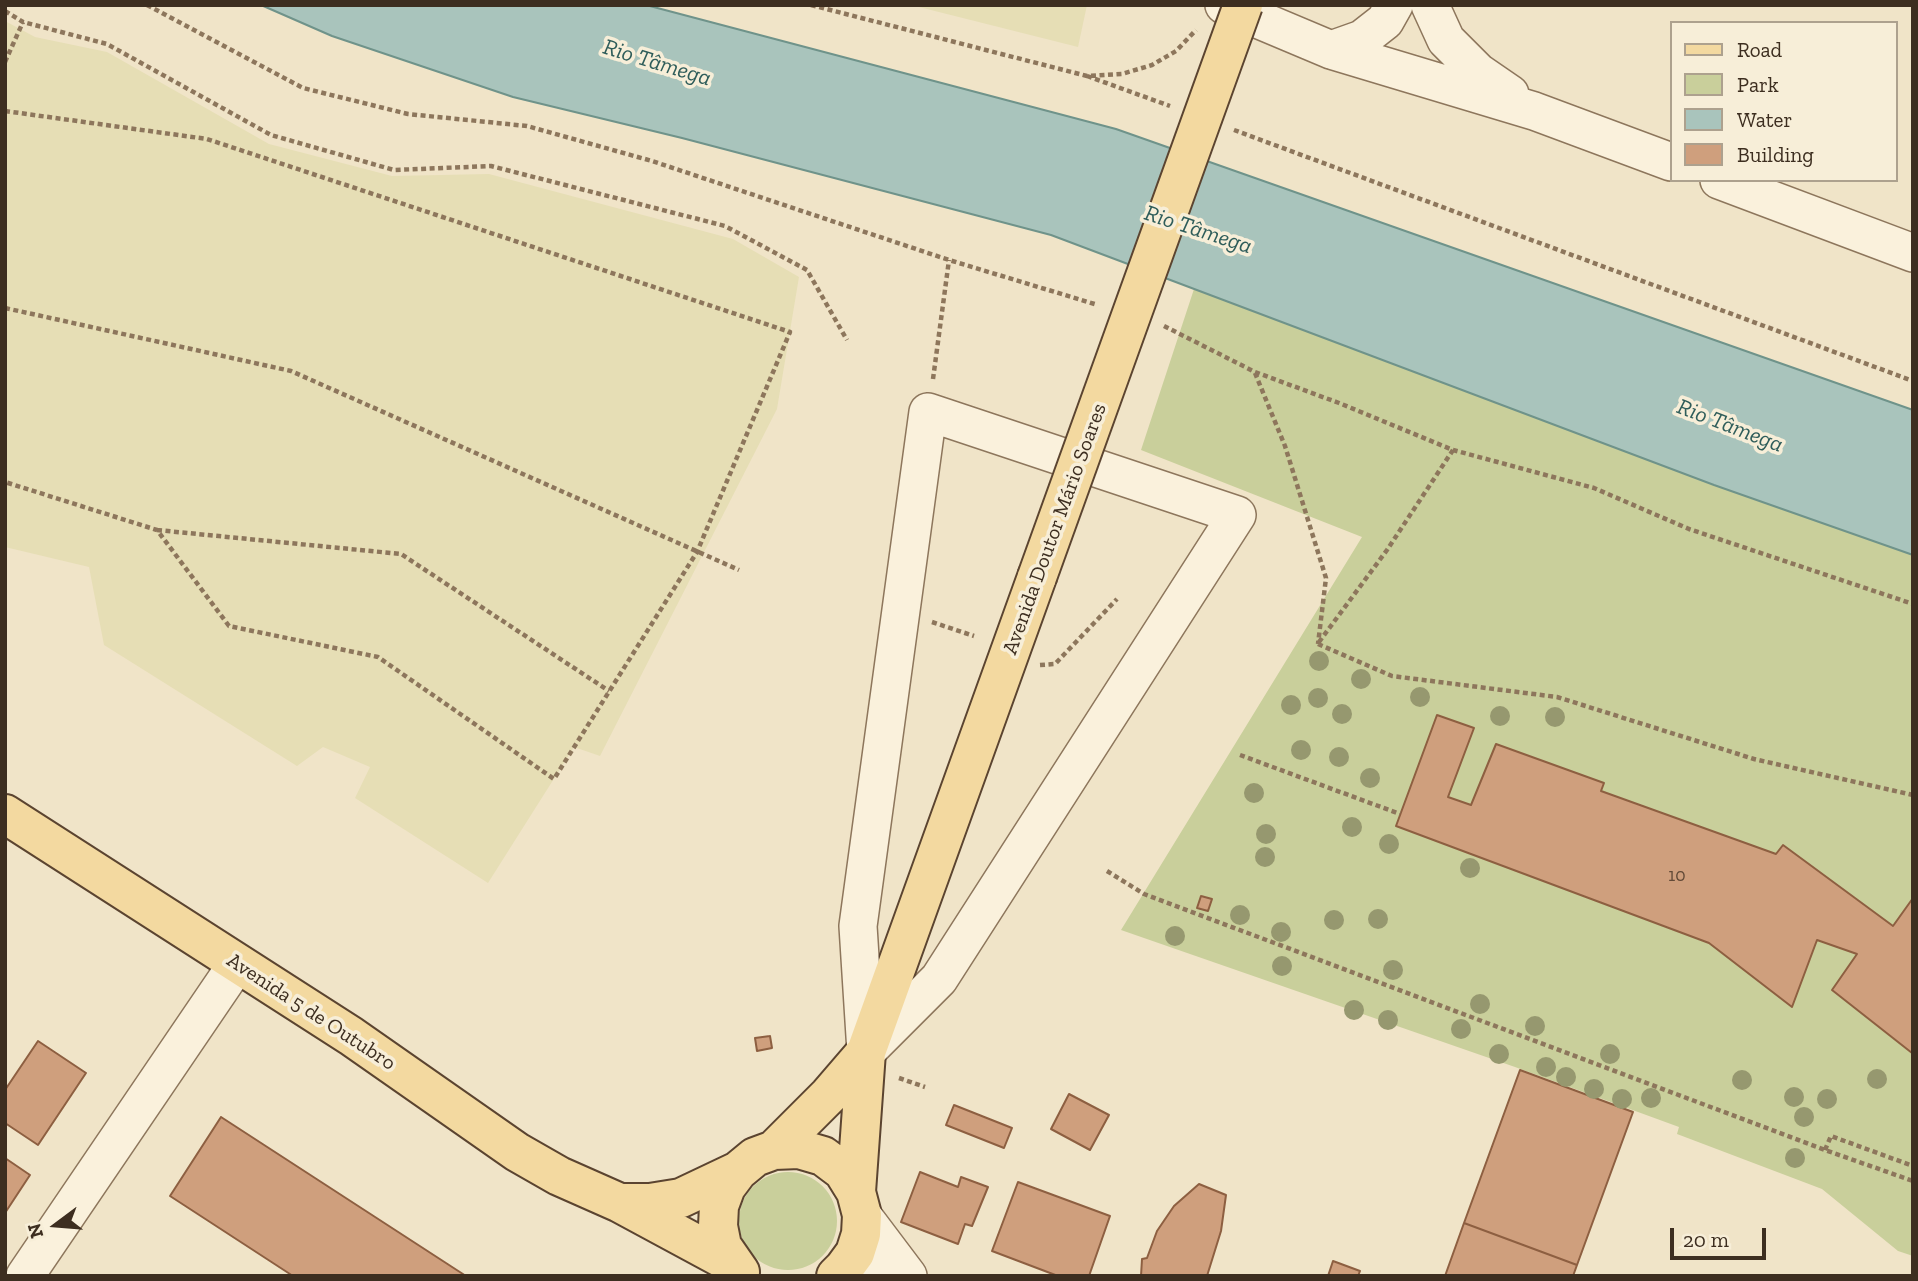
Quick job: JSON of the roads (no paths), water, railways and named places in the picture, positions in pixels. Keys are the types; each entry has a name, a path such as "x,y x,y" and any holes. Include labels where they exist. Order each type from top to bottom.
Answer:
{"main road":[{"name":"Avenida Doutor Mário Soares","path":"852,1273 861,1234 859,1203 866,1052 1037,577 1234,7"},
{"name":"Avenida 5 de Outubro","path":"5,814 351,1035 517,1152 559,1176 620,1203 738,1270"},
{"name":"Avenida Doutor Mário Soares","path":"774,1150 866,1052"},
{"path":"738,1270 722,1246 718,1226 719,1206 726,1187 738,1171 755,1157 774,1150 799,1149 823,1156 843,1171 859,1203"},
{"path":"620,1203 650,1203 681,1198 738,1171"}],"street":[{"path":"1331,50 1362,39 1385,21 1394,5"},
{"path":"1430,5 1446,40 1478,72 1534,111"},
{"path":"1234,7 1331,50 1534,111 1670,162"},
{"path":"1724,182 1913,253"},
{"path":"928,412 1237,515 939,979 866,1052 858,926 928,412"},
{"path":"25,1276 237,964"},
{"path":"859,1203 908,1276"}],"water":[{"name":"Rio Tâmega","path":"261,5 646,5 1116,129 1913,410 1913,555 1714,485 1051,235 682,138 513,97 332,36"}]}
